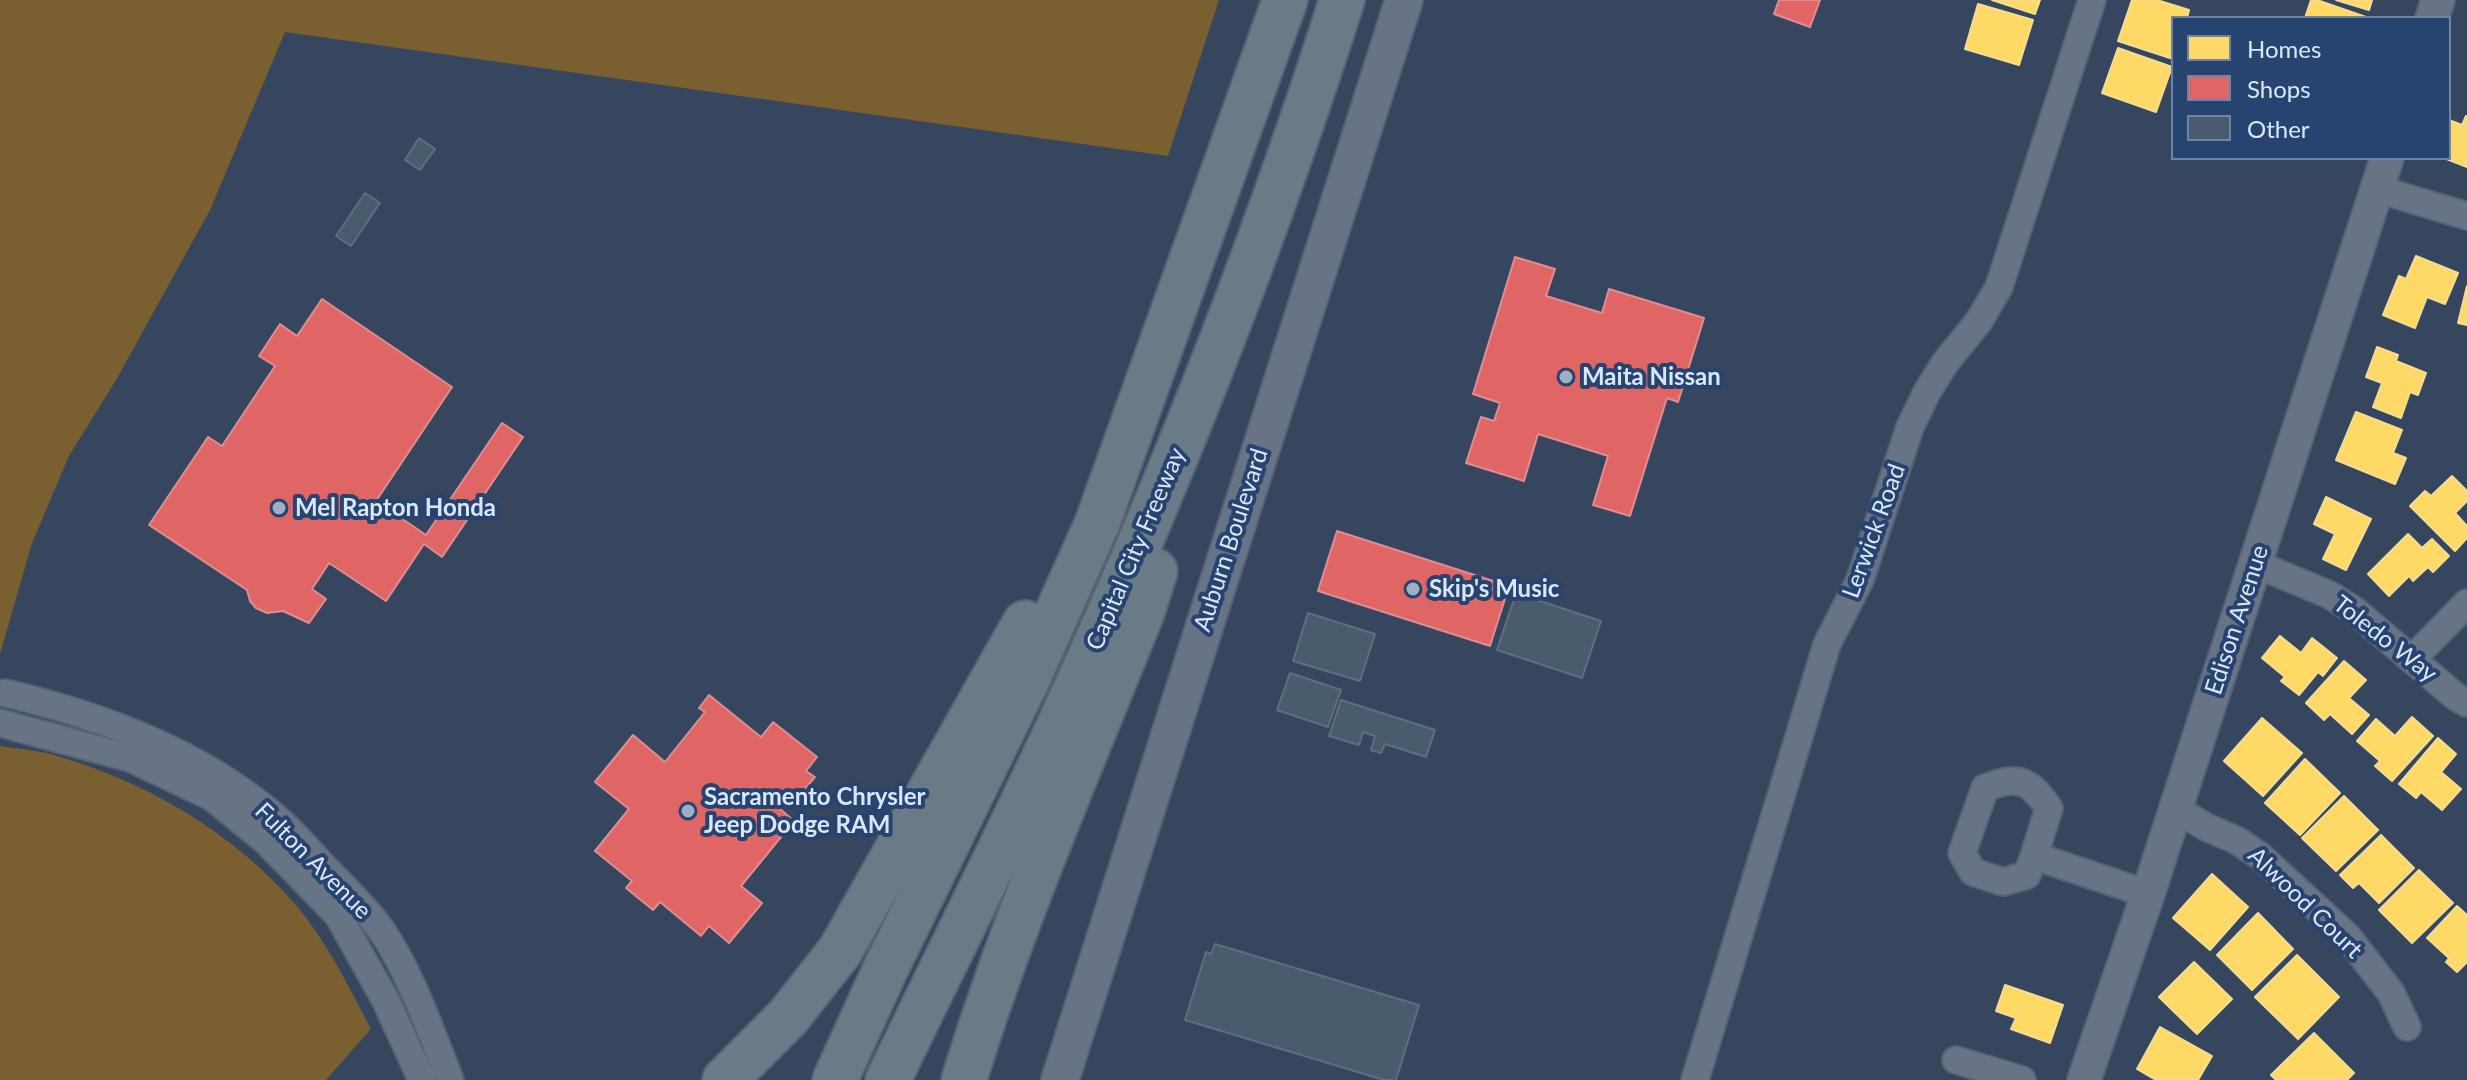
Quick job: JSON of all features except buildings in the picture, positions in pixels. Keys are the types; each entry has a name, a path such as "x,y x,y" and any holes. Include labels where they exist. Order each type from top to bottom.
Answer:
{"highway":[{"name":"Capital City Freeway","path":"835,1080 886,968 1028,678 1097,524 1285,0"},
{"name":"Capital City Freeway","path":"888,1080 1073,695 1177,455 1271,211 1342,0"},
{"path":"964,1080 989,998 1018,921 1142,612 1271,211"},
{"path":"725,1080 788,1017 840,951 1023,625 1097,524"}],"main road":[{"name":"Auburn Boulevard","path":"1060,1080 1404,0"}],"street":[{"name":"Lerwick Road","path":"1695,1080 1827,644 1860,580 1910,427 1921,403 1945,363 1979,321 1999,287 2092,0"},
{"name":"Edison Avenue","path":"2084,1080 2176,809 2386,160"},
{"path":"2377,189 2467,216"},
{"name":"Toledo Way","path":"2256,564 2330,595 2355,611 2467,703"},
{"path":"2413,658 2467,603"},
{"name":"Fulton Avenue","path":"422,1080 386,1001 338,915 266,841 212,797 130,758 13,726 18,696 139,733 226,780 282,823 382,931 414,991 450,1080"},
{"name":"Alwood Court","path":"2176,809 2260,856 2347,936 2391,993 2407,1027"},
{"path":"2034,856 2148,894"},
{"path":"1956,1060 2022,1080"}],"shaded area":[{"path":"0,0 1219,0 1168,156 285,32 210,210 116,380 69,456 32,543 0,654"},
{"path":"0,746 54,755 121,779 154,795 215,832 271,878 317,933 371,1029 326,1080 0,1080"}],"place":[{"name":"Maita Nissan","path":"1566,377"},
{"name":"Mel Rapton Honda","path":"279,508"},
{"name":"Skip's Music","path":"1413,589"},
{"name":"Sacramento Chrysler Jeep Dodge RAM","path":"688,811"}]}
